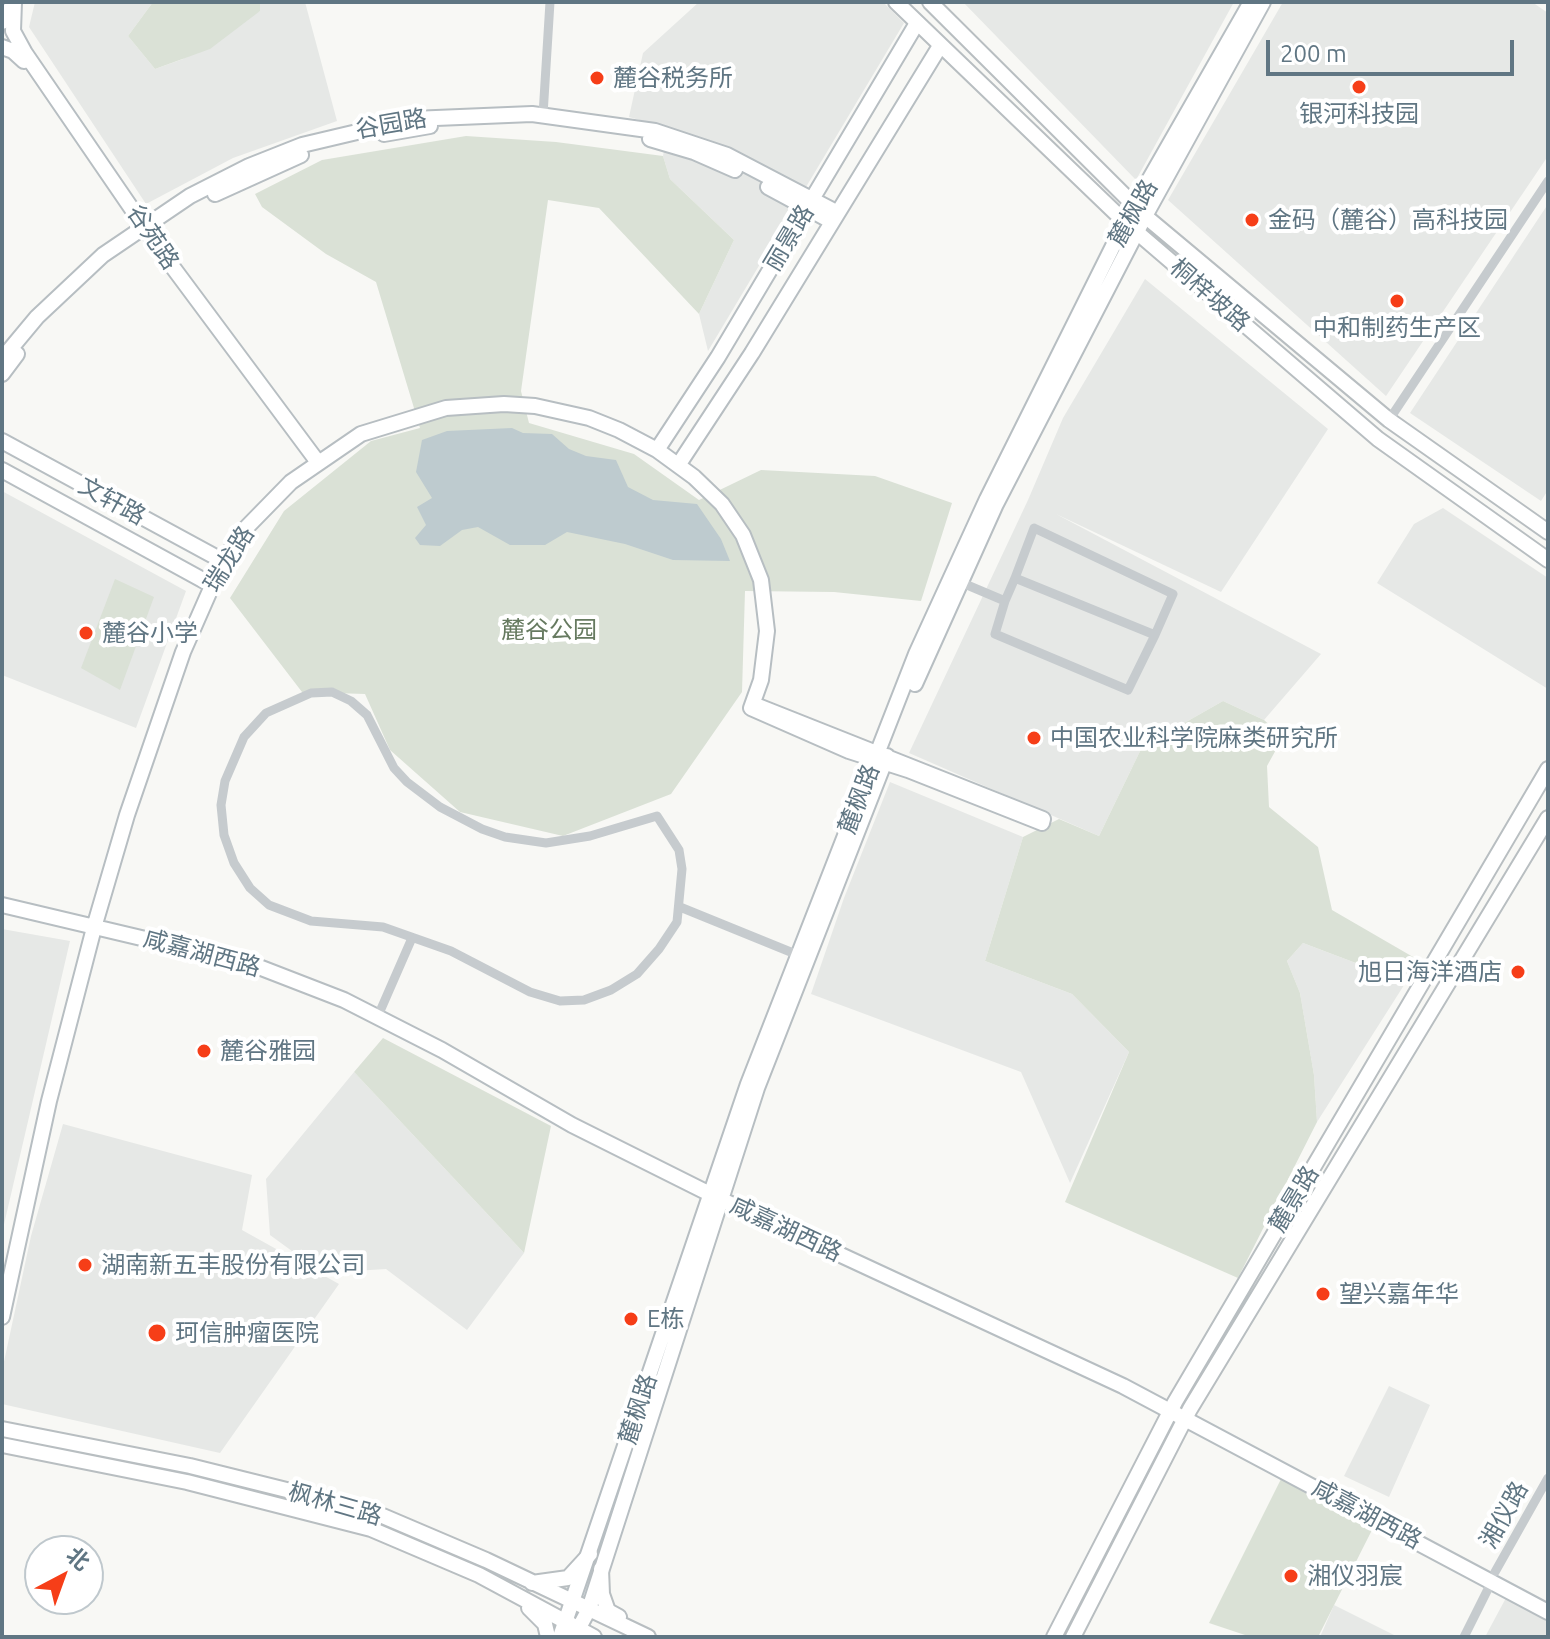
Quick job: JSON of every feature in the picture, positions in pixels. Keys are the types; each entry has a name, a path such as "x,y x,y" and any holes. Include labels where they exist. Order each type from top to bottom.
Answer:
{"main road":[{"path":"2,22 14,2"},
{"name":"谷苑路","path":"14,2 12,22 21,46 144,230"},
{"name":"桐梓坡路","path":"896,2 1131,227 1378,439 1548,560"},
{"name":"桐梓坡路","path":"930,2 1140,212 1389,420 1548,532"},
{"name":"麓枫路","path":"1140,212 1251,2"},
{"path":"573,1630 589,1609 716,1192 880,759 996,504 1131,227 1263,2"},
{"name":"丽景路","path":"658,447 810,204 917,23"},
{"name":"丽景路","path":"680,462 752,353 940,46"},
{"name":"谷苑路","path":"2,47 21,57 314,461"},
{"name":"谷园路","path":"2,359 59,295 144,230 249,166 336,135 445,115 543,115 678,137 727,155 834,217"},
{"name":"谷园路","path":"2,374 65,301 144,230 223,189 303,154 401,131 476,123 532,123 653,140 722,164 810,204"},
{"name":"麓枫路","path":"560,1637 573,1630 574,1602 590,1554 798,955 880,759 916,654 987,499 1131,227"},
{"name":"瑞龙路","path":"2,1289 43,1099 126,800 207,582 263,500 358,430 410,411 445,404 503,399 535,400 591,413 658,447 726,500 748,532 759,560 768,596 770,661 754,707 880,759"},
{"name":"文轩路","path":"2,441 220,559"},
{"name":"文轩路","path":"2,470 207,582"},
{"path":"880,759 1043,819 1042,823 880,759"},
{"name":"麓景路","path":"1067,1636 1173,1406 1548,769"},
{"name":"麓景路","path":"1067,1636 1188,1414 1548,818"},
{"name":"咸嘉湖西路","path":"2,896 254,955 348,992 716,1192"},
{"name":"咸嘉湖西路","path":"2,905 93,919 251,964 344,1000 442,1050 572,1125 1173,1406 1494,1576 1548,1601"},
{"name":"瑞龙路","path":"2,1317 93,919"},
{"name":"枫林三路","path":"2,1429 190,1466 371,1511 649,1637"},
{"name":"枫林三路","path":"2,1445 187,1482 371,1529 479,1575 573,1630 594,1637"},
{"path":"532,1583 568,1578 590,1554"},
{"path":"601,1569 602,1594 608,1611 649,1637"},
{"name":"咸嘉湖西路","path":"1494,1576 1548,1612"},
{"path":"517,1596 545,1624 548,1637"}],"street":[{"path":"543,115 550,2"},
{"path":"1389,420 1548,181"},
{"path":"1034,528 1173,594 1128,690 995,634 1015,578 1034,528"},
{"path":"1015,578 1155,635"},
{"path":"960,582 1005,601"},
{"path":"332,692 351,701 367,715 394,768 407,782 463,820 505,837 546,843 657,816 679,850 680,907 677,922 637,974 611,990 584,1000 560,1001 530,992 451,951 383,927 311,921 269,905 250,888 234,863 224,835 221,805 225,781 244,737 266,713 311,693 332,692"},
{"path":"680,907 798,955"},
{"path":"381,1009 412,938"},
{"name":"湘仪路","path":"1464,1637 1548,1478"}],"shaded area":[{"path":"35,2 153,2 128,36 155,69 183,59 195,41 260,11 260,2 305,2 337,121 233,158 146,204 29,27"},
{"path":"699,2 883,2 904,23 708,351 699,314 734,240 670,179 663,156 668,128 629,117 643,53"},
{"path":"963,2 1234,2 1136,180"},
{"name":"银河科技园","path":"1283,2 1532,2 1548,13 1548,156 1386,396 1168,200"},
{"path":"1548,204 1548,490 1541,501 1410,413"},
{"path":"1145,279 1328,429 1221,592 1056,514 1321,654 1264,720 1223,701 1142,747 1099,836 909,753 1028,500 1063,418"},
{"path":"512,428 523,433 552,434 569,449 586,456 616,460 628,487 653,500 697,504 721,539 730,561 673,560 625,544 567,532 545,545 510,545 478,527 462,530 440,546 420,545 415,538 426,525 417,507 432,498 416,472 422,440 447,431"},
{"name":"麓谷小学","path":"2,491 186,591 136,728 2,675"},
{"path":"1443,508 1548,578 1548,689 1377,583 1414,524"},
{"path":"890,782 1023,837 985,961 1072,994 1129,1052 1070,1183 1021,1072 811,994 844,898"},
{"path":"2,929 70,941 2,1233"},
{"path":"1303,943 1406,982 1317,1122 1314,1075 1300,993 1287,961"},
{"path":"354,1072 524,1253 467,1330 386,1269 322,1273 270,1235 266,1179"},
{"name":"珂信肿瘤医院","path":"63,1124 252,1175 242,1230 339,1284 220,1453 2,1404 2,1371 31,1236"},
{"path":"1389,1386 1430,1405 1389,1497 1344,1476"},
{"path":"1507,1596 1548,1620 1548,1637 1485,1637"},
{"path":"1334,1605 1398,1637 1320,1637"}],"green space":[{"path":"153,2 260,2 260,11 210,49 155,69 128,36"},
{"name":"麓谷公园","path":"466,136 556,142 663,156 670,179 734,240 699,314 599,208 548,200 521,391 529,423 634,454 699,500 761,470 875,476 952,503 921,601 834,592 745,591 742,692 671,794 563,836 460,812 390,750 365,694 302,692 230,598 284,511 371,441 420,428 376,282 326,254 262,207 255,194 322,160"},
{"path":"115,579 154,597 120,690 81,668"},
{"path":"1223,701 1264,720 1283,737 1267,766 1269,807 1318,847 1332,910 1420,961 1406,982 1303,943 1287,961 1300,993 1314,1075 1317,1122 1238,1278 1065,1202 1129,1052 1072,994 985,961 1023,837 1059,819 1099,836 1142,747"},
{"path":"383,1038 551,1126 524,1253 354,1072"},
{"name":"湘仪羽宸","path":"1282,1477 1373,1528 1318,1637 1251,1637 1209,1623"}],"place":[{"name":"麓谷税务所","path":"597,78"},
{"name":"银河科技园","path":"1359,87"},
{"name":"金码（麓谷）高科技园","path":"1252,220"},
{"name":"中和制药生产区","path":"1397,301"},
{"name":"麓谷小学","path":"86,633"},
{"name":"中国农业科学院麻类研究所","path":"1034,738"},
{"name":"旭日海洋酒店","path":"1518,972"},
{"name":"麓谷雅园","path":"204,1051"},
{"name":"湖南新五丰股份有限公司","path":"85,1265"},
{"name":"望兴嘉年华","path":"1323,1294"},
{"name":"E栋","path":"631,1319"},
{"name":"珂信肿瘤医院","path":"157,1333"},
{"name":"湘仪羽宸","path":"1291,1576"}]}
